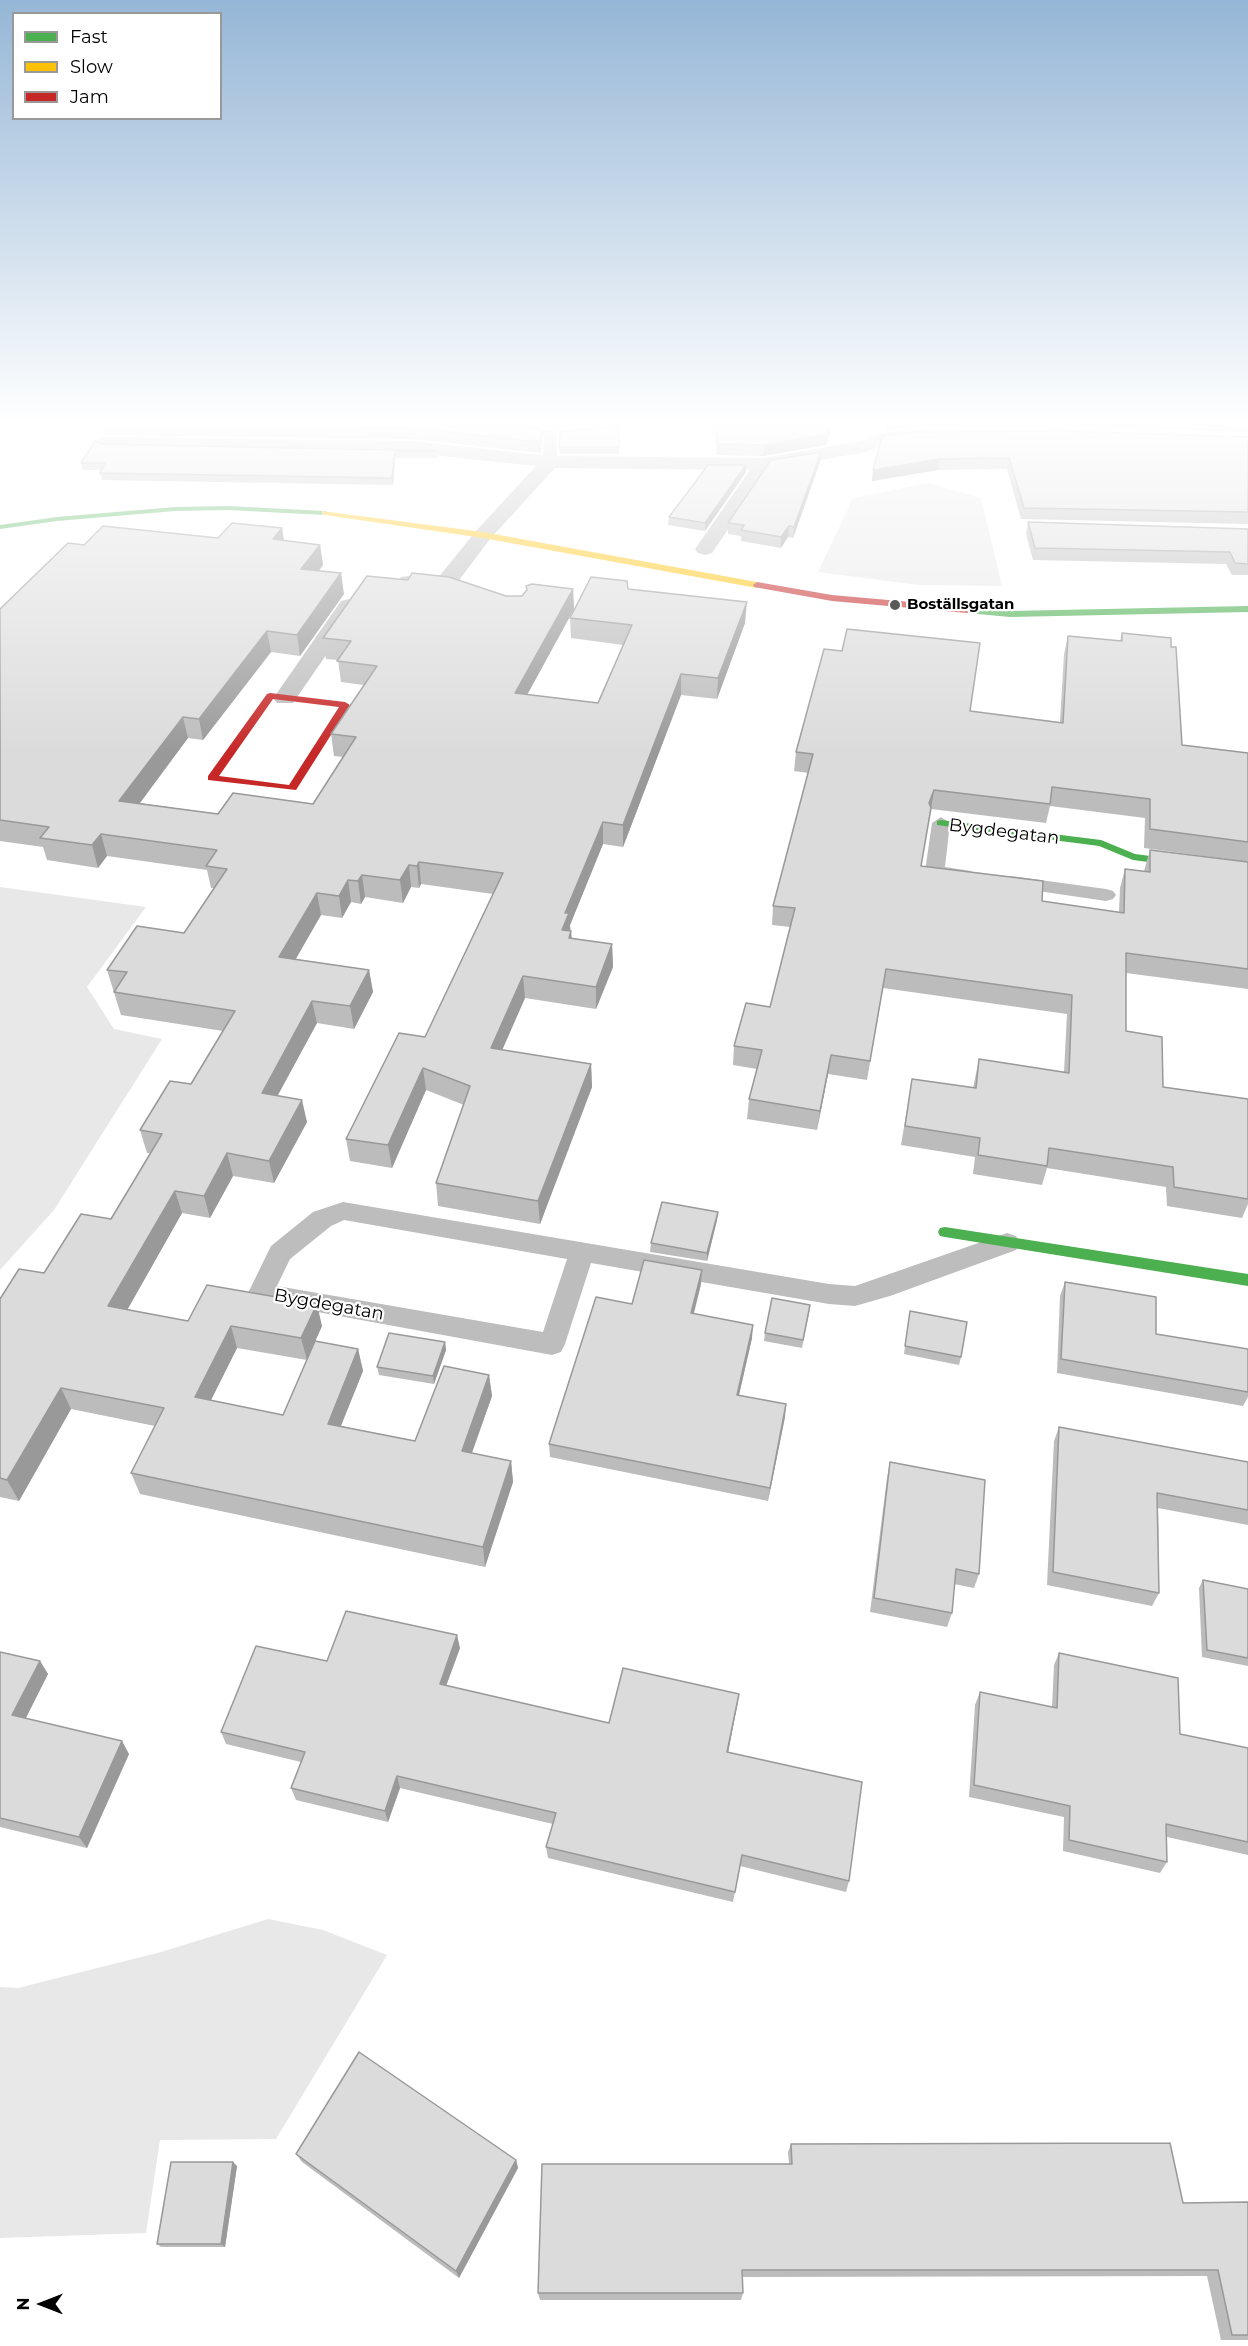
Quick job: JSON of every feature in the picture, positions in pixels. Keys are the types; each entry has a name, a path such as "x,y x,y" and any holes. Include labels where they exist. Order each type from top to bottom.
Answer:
{"street":[{"path":"479,534 778,590 895,605 1010,614 1248,609"},
{"path":"705,549 715,534"},
{"path":"389,579 452,590 483,535"},
{"path":"285,698 363,586"},
{"path":"270,696 285,698 345,705 292,788 212,778 270,696"},
{"name":"Bygdegatan","path":"941,822 1101,843 1133,856 1248,872"},
{"name":"Bygdegatan","path":"945,1232 1248,1280"}],"lane":[{"name":"Bygdegatan","path":"941,822 935,871 1106,895"},
{"name":"Bygdegatan","path":"582,1252 552,1344 261,1293 280,1253 322,1219 343,1211 829,1294 855,1296 881,1289 1008,1243"}],"shaded area":[{"path":"836,534 990,534 1002,586 919,585 818,572"},
{"path":"0,887 146,907 87,987 114,1029 162,1039 54,1210 0,1270"},
{"path":"268,1919 323,1930 387,1955 276,2139 160,2140 146,2233 0,2238 0,1987 18,1988 161,1952"}],"building":[{"path":"95,534 184,534 218,538 221,534 277,534 273,539 320,545 301,569 341,573 297,635 267,631 199,719 183,717 119,801 218,814 233,793 313,804 356,737 331,734 377,666 337,661 351,641 323,638 367,576 408,580 412,573 449,577 506,596 522,596 527,590 526,586 532,584 573,589 515,693 598,703 632,625 570,618 591,577 627,581 628,589 747,602 718,678 681,674 623,825 603,822 565,913 569,913 562,930 571,931 569,938 612,944 596,987 523,976 491,1048 591,1064 538,1201 436,1183 470,1086 423,1068 388,1145 346,1139 399,1033 425,1037 503,873 419,862 417,866 409,865 400,880 362,875 358,881 348,880 339,896 317,893 279,957 369,970 350,1006 312,1001 262,1093 302,1100 269,1161 227,1153 204,1196 175,1191 108,1306 188,1321 207,1285 317,1304 301,1338 231,1326 195,1397 283,1415 315,1341 358,1349 328,1424 415,1441 444,1366 489,1375 462,1451 511,1461 483,1547 131,1473 164,1408 61,1388 7,1480 0,1478 0,1299 19,1269 44,1273 81,1214 111,1219 162,1134 140,1130 170,1081 191,1084 235,1011 114,992 127,972 107,970 137,926 184,933 227,869 206,866 217,850 101,834 92,845 40,838 49,827 0,820 0,609 68,543 84,545"},
{"path":"1031,534 1248,534 1248,564 1235,563 1230,552 1035,548"},
{"path":"847,629 980,643 970,711 1063,723 1068,636 1122,641 1122,633 1171,638 1171,647 1176,647 1182,745 1248,753 1248,842 1150,829 1150,799 1052,787 1050,804 934,790 929,803 931,808 921,866 1043,881 1042,901 1124,913 1125,869 1150,872 1150,850 1248,862 1248,969 1126,953 1126,1031 1162,1037 1163,1087 1248,1099 1248,1199 1174,1187 1173,1167 1049,1148 1047,1166 978,1155 980,1138 905,1126 912,1079 976,1088 979,1059 1069,1073 1072,995 886,969 870,1061 831,1055 820,1111 749,1099 762,1050 734,1046 746,1003 770,1007 795,908 773,906 813,754 796,752 824,649 842,651"},
{"path":"662,1202 718,1212 707,1253 651,1243"},
{"path":"644,1260 702,1270 691,1313 753,1325 737,1395 786,1404 770,1488 549,1444 596,1297 632,1304"},
{"path":"1065,1282 1156,1297 1156,1334 1248,1349 1248,1392 1061,1359"},
{"path":"772,1298 810,1305 803,1340 765,1333"},
{"path":"910,1311 967,1322 961,1357 905,1346"},
{"path":"389,1333 445,1342 433,1376 377,1367"},
{"path":"1059,1427 1248,1462 1248,1510 1157,1493 1159,1593 1053,1572"},
{"path":"890,1462 985,1480 979,1574 956,1569 952,1613 874,1598"},
{"path":"1203,1580 1248,1589 1248,1658 1207,1650"},
{"path":"346,1611 457,1635 440,1684 609,1723 623,1668 739,1694 727,1752 862,1782 849,1881 742,1855 735,1892 546,1847 556,1813 397,1776 385,1811 291,1788 305,1752 221,1732 256,1646 327,1661"},
{"path":"0,1652 40,1661 12,1715 122,1741 79,1837 0,1818"},
{"path":"1059,1653 1178,1678 1180,1734 1248,1748 1248,1842 1166,1824 1167,1862 1069,1840 1070,1806 974,1785 980,1692 1057,1708"},
{"path":"359,2052 516,2160 456,2271 296,2154"},
{"path":"1170,2143 1183,2203 1248,2202 1248,2335 1232,2335 1218,2270 742,2270 743,2293 538,2293 542,2164 792,2164 791,2144"},
{"path":"171,2162 233,2162 221,2244 157,2244"}],"traffic: fast":[{"path":"967,610 1010,614 1248,609"},
{"path":"941,823 1101,843 1133,857 1248,872"},
{"path":"945,1232 1248,1280"}],"traffic: slow":[{"path":"479,534 757,585"}],"traffic: jam":[{"path":"757,585 832,598 967,610"},
{"path":"270,696 345,705 292,788 212,778 270,696"}],"place":[{"name":"Boställsgatan","path":"895,605"}]}
